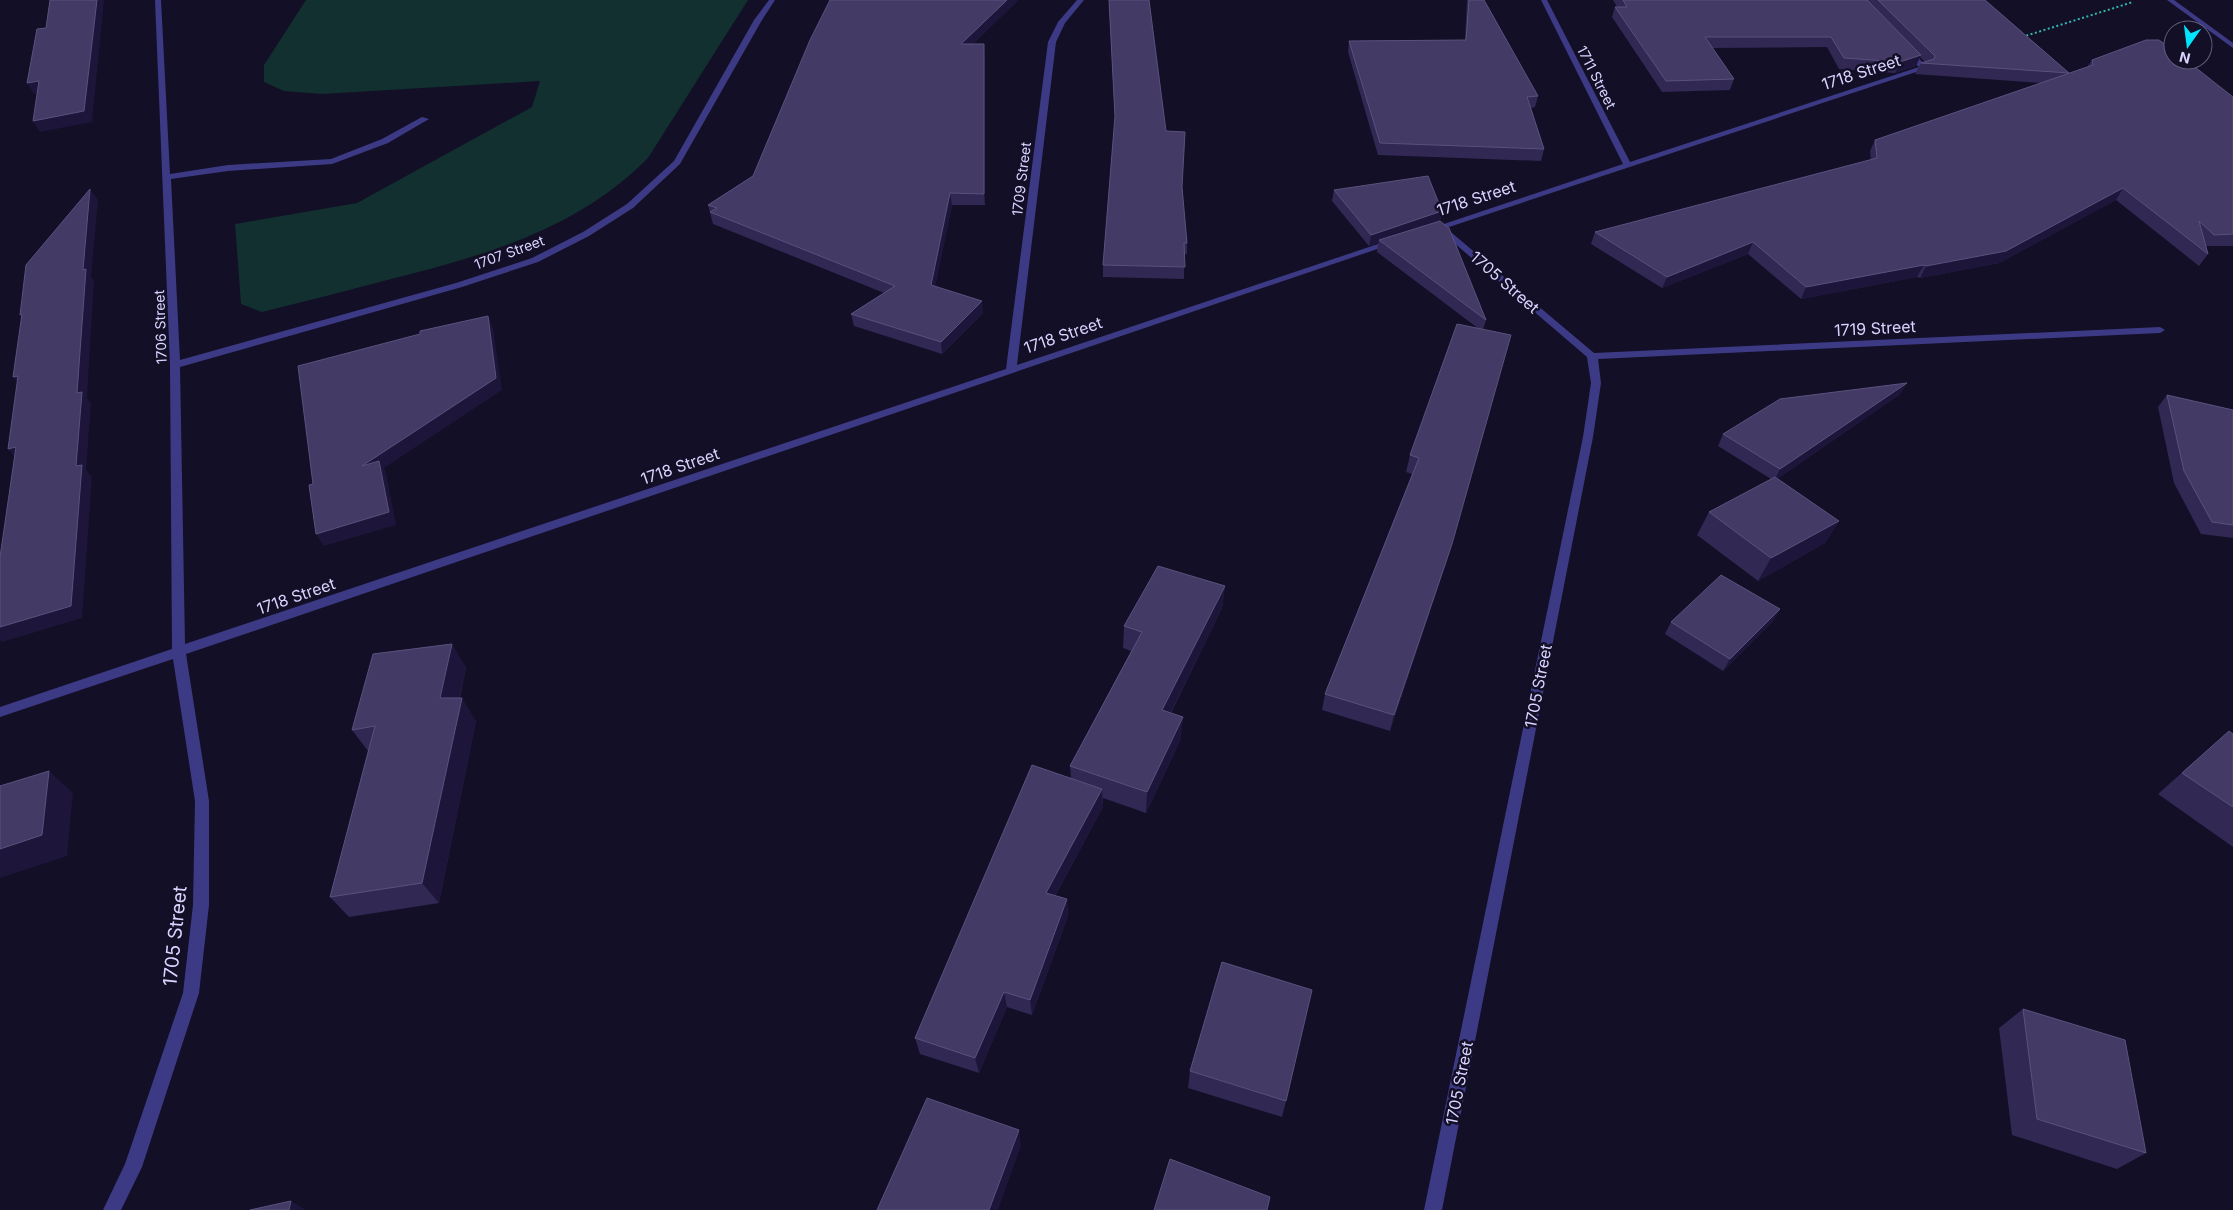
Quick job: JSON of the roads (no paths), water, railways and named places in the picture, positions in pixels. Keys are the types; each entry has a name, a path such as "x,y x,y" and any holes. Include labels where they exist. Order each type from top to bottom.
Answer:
{"street":[{"name":"1706 Street","path":"158,0 175,365 179,653"},
{"name":"1707 Street","path":"175,365 458,285 535,260 586,234 630,206 677,162 758,20 772,0"},
{"name":"1709 Street","path":"1011,370 1052,42 1062,22 1081,0"},
{"name":"1711 Street","path":"1544,0 1628,166"},
{"path":"2170,0 2233,46"},
{"name":"1718 Street","path":"1422,233 1924,68 1904,48"},
{"path":"167,178 228,168 332,161 385,141 425,119"},
{"name":"1705 Street","path":"1433,1210 1588,437 1596,383 1592,356 1440,227"},
{"name":"1718 Street","path":"0,712 1404,239"},
{"name":"1719 Street","path":"1592,356 2160,330"},
{"name":"1705 Street","path":"112,1210 133,1167 190,993 200,905 202,801 179,653"}]}
